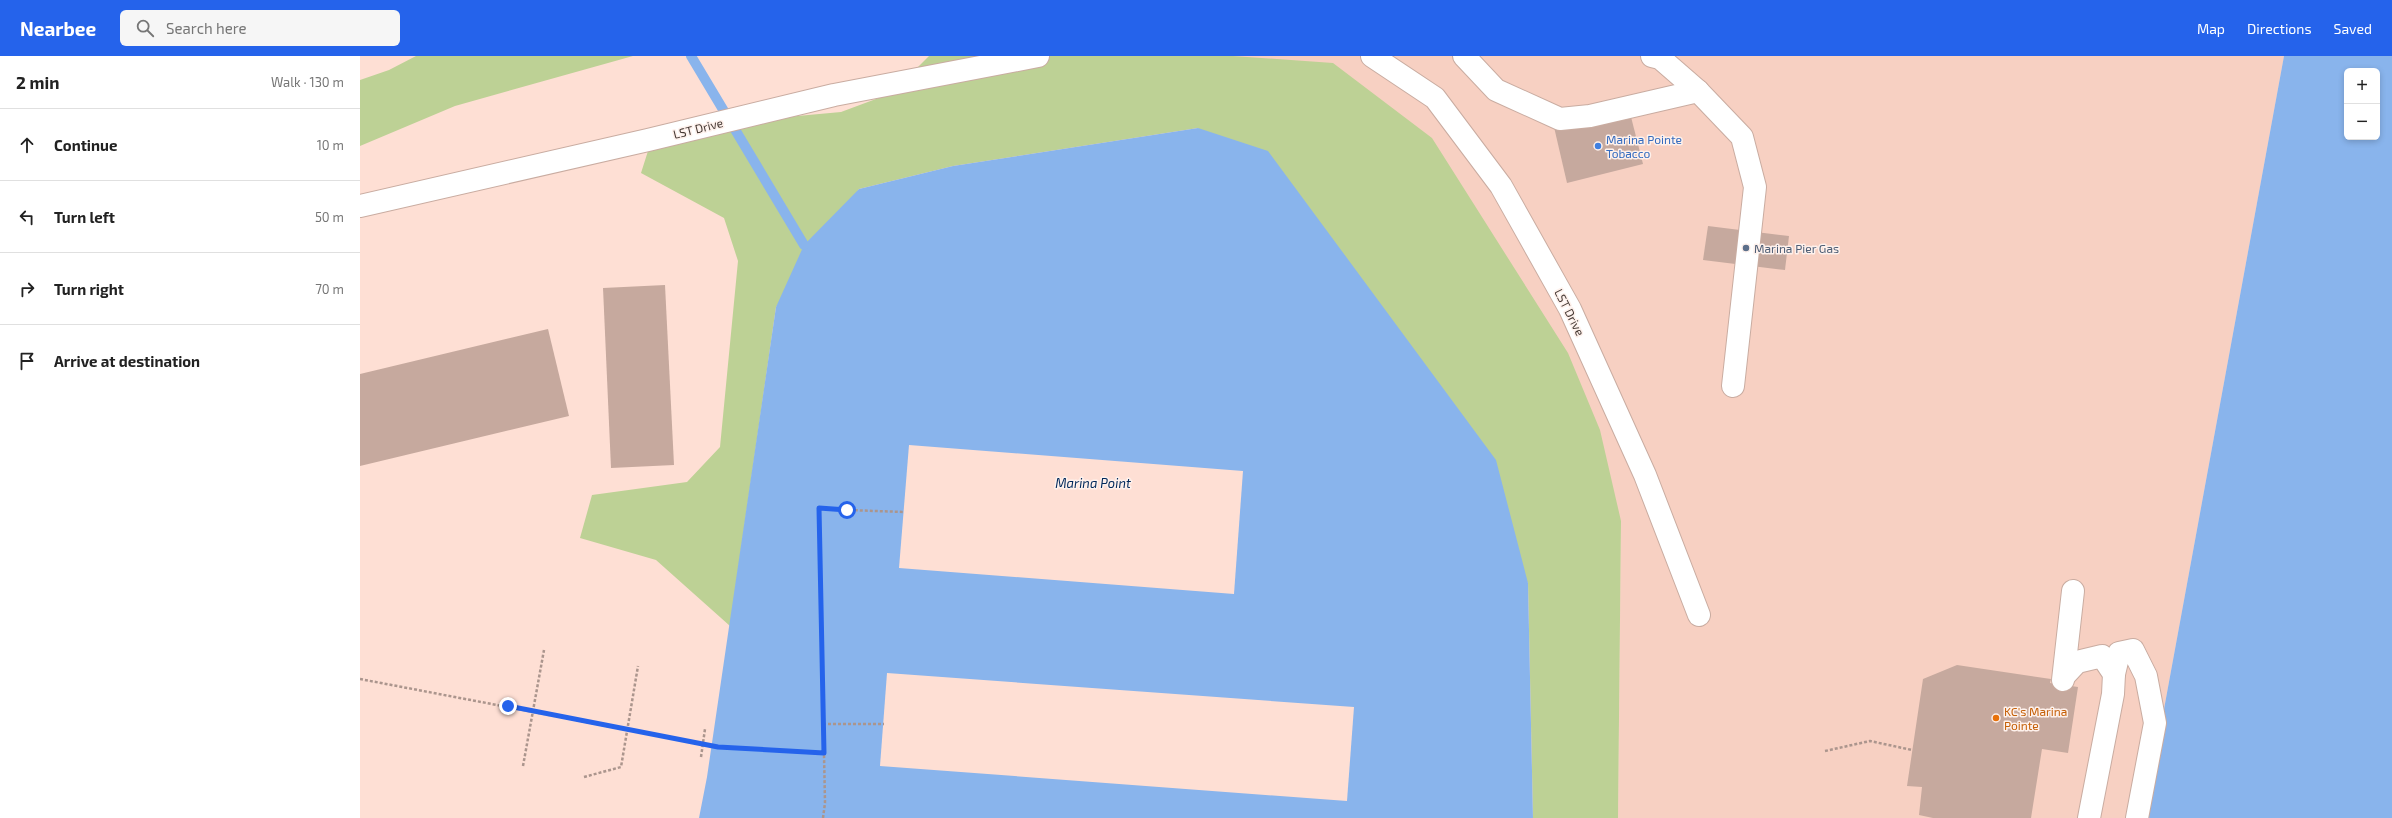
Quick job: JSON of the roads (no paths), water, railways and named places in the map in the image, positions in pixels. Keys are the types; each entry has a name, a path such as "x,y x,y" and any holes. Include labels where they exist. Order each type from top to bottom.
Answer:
{"lane":[{"name":"LST Drive","path":"360,206 648,140 834,95 1038,56"},
{"name":"LST Drive","path":"1372,56 1436,98 1501,186 1570,309 1645,475 1699,615"},
{"path":"1464,56 1496,90 1560,119 1590,116 1698,91"},
{"path":"1652,56 1660,58 1698,91 1742,137 1754,187 1733,386"},
{"path":"2073,591 2063,680 2077,662 2102,656 2114,674"},
{"path":"2089,818 2113,694 2114,674 2119,653 2133,650 2146,676 2155,723 2137,818"}],"water":[{"path":"2284,56 2392,56 2392,818 2144,818"},
{"name":"Marina Point","path":"1198,128 1268,151 1496,460 1528,583 1533,818 699,818 707,777 776,307 804,245 859,189 953,166"}],"waterway":[{"path":"691,56 804,245"}],"place":[{"name":"Marina Pointe Tobacco","path":"1598,146"},
{"name":"Marina Pier Gas","path":"1746,248"},
{"name":"KC's Marina Pointe","path":"1996,718"}]}
